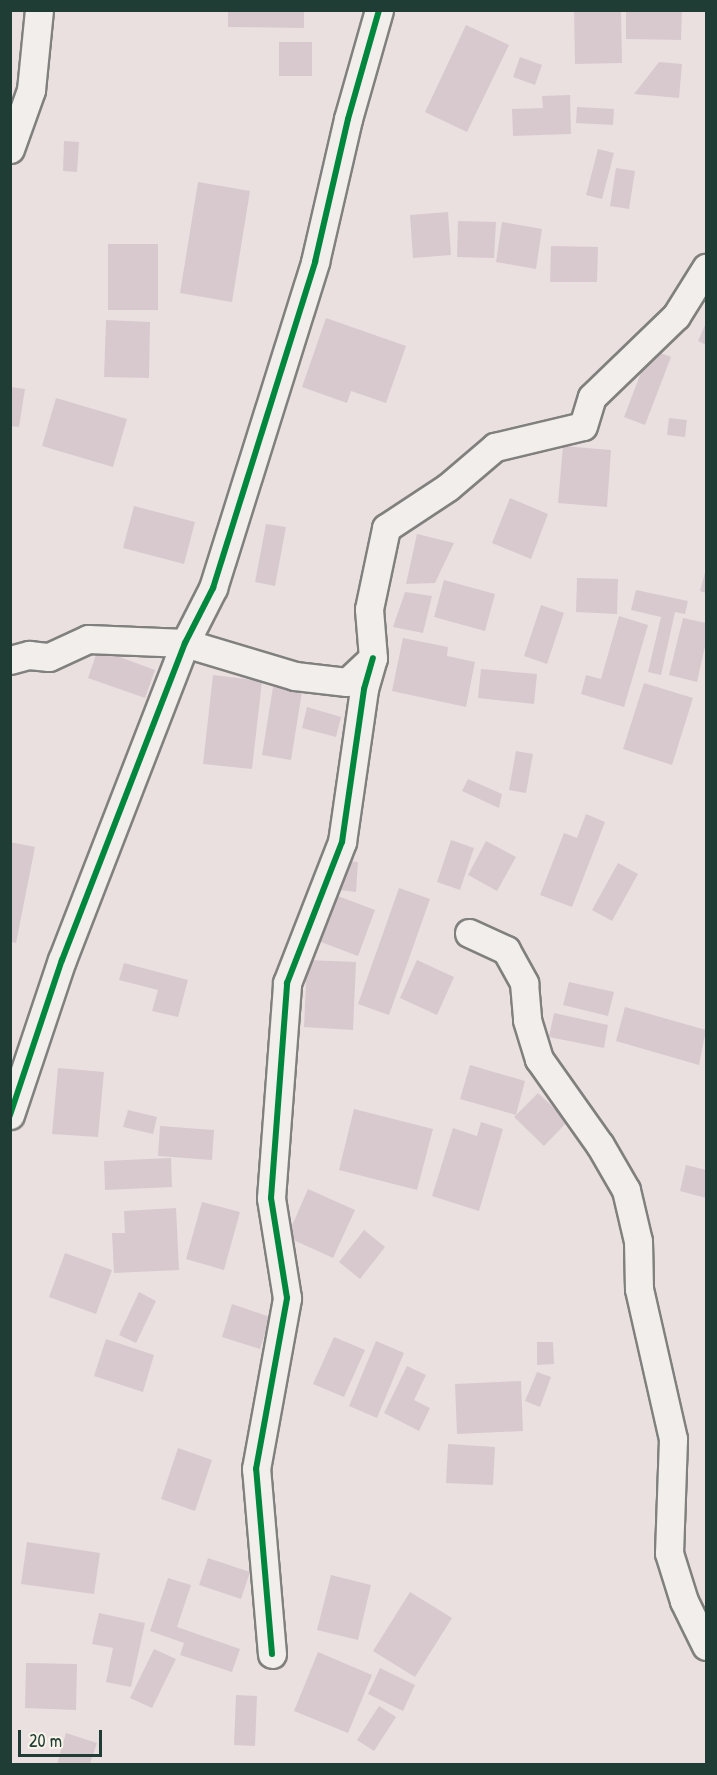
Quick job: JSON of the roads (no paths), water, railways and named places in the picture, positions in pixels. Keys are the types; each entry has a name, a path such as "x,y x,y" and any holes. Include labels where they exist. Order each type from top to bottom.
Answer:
{"street":[{"path":"10,149 31,90 39,10"},
{"path":"10,1115 62,960 185,643 213,588 308,285 379,10"},
{"path":"272,1654 256,1469 287,1298 271,1198 287,983 342,842 364,689 373,658 369,609 386,528 447,487 495,447 583,426 592,397 676,316 706,268"},
{"path":"10,660 29,655 49,657 88,639 185,643 295,676 347,682 373,658"},
{"path":"469,933 506,950 524,983 527,1020 539,1059 600,1145 626,1190 638,1241 639,1289 673,1439 669,1553 684,1601 706,1646"}]}
